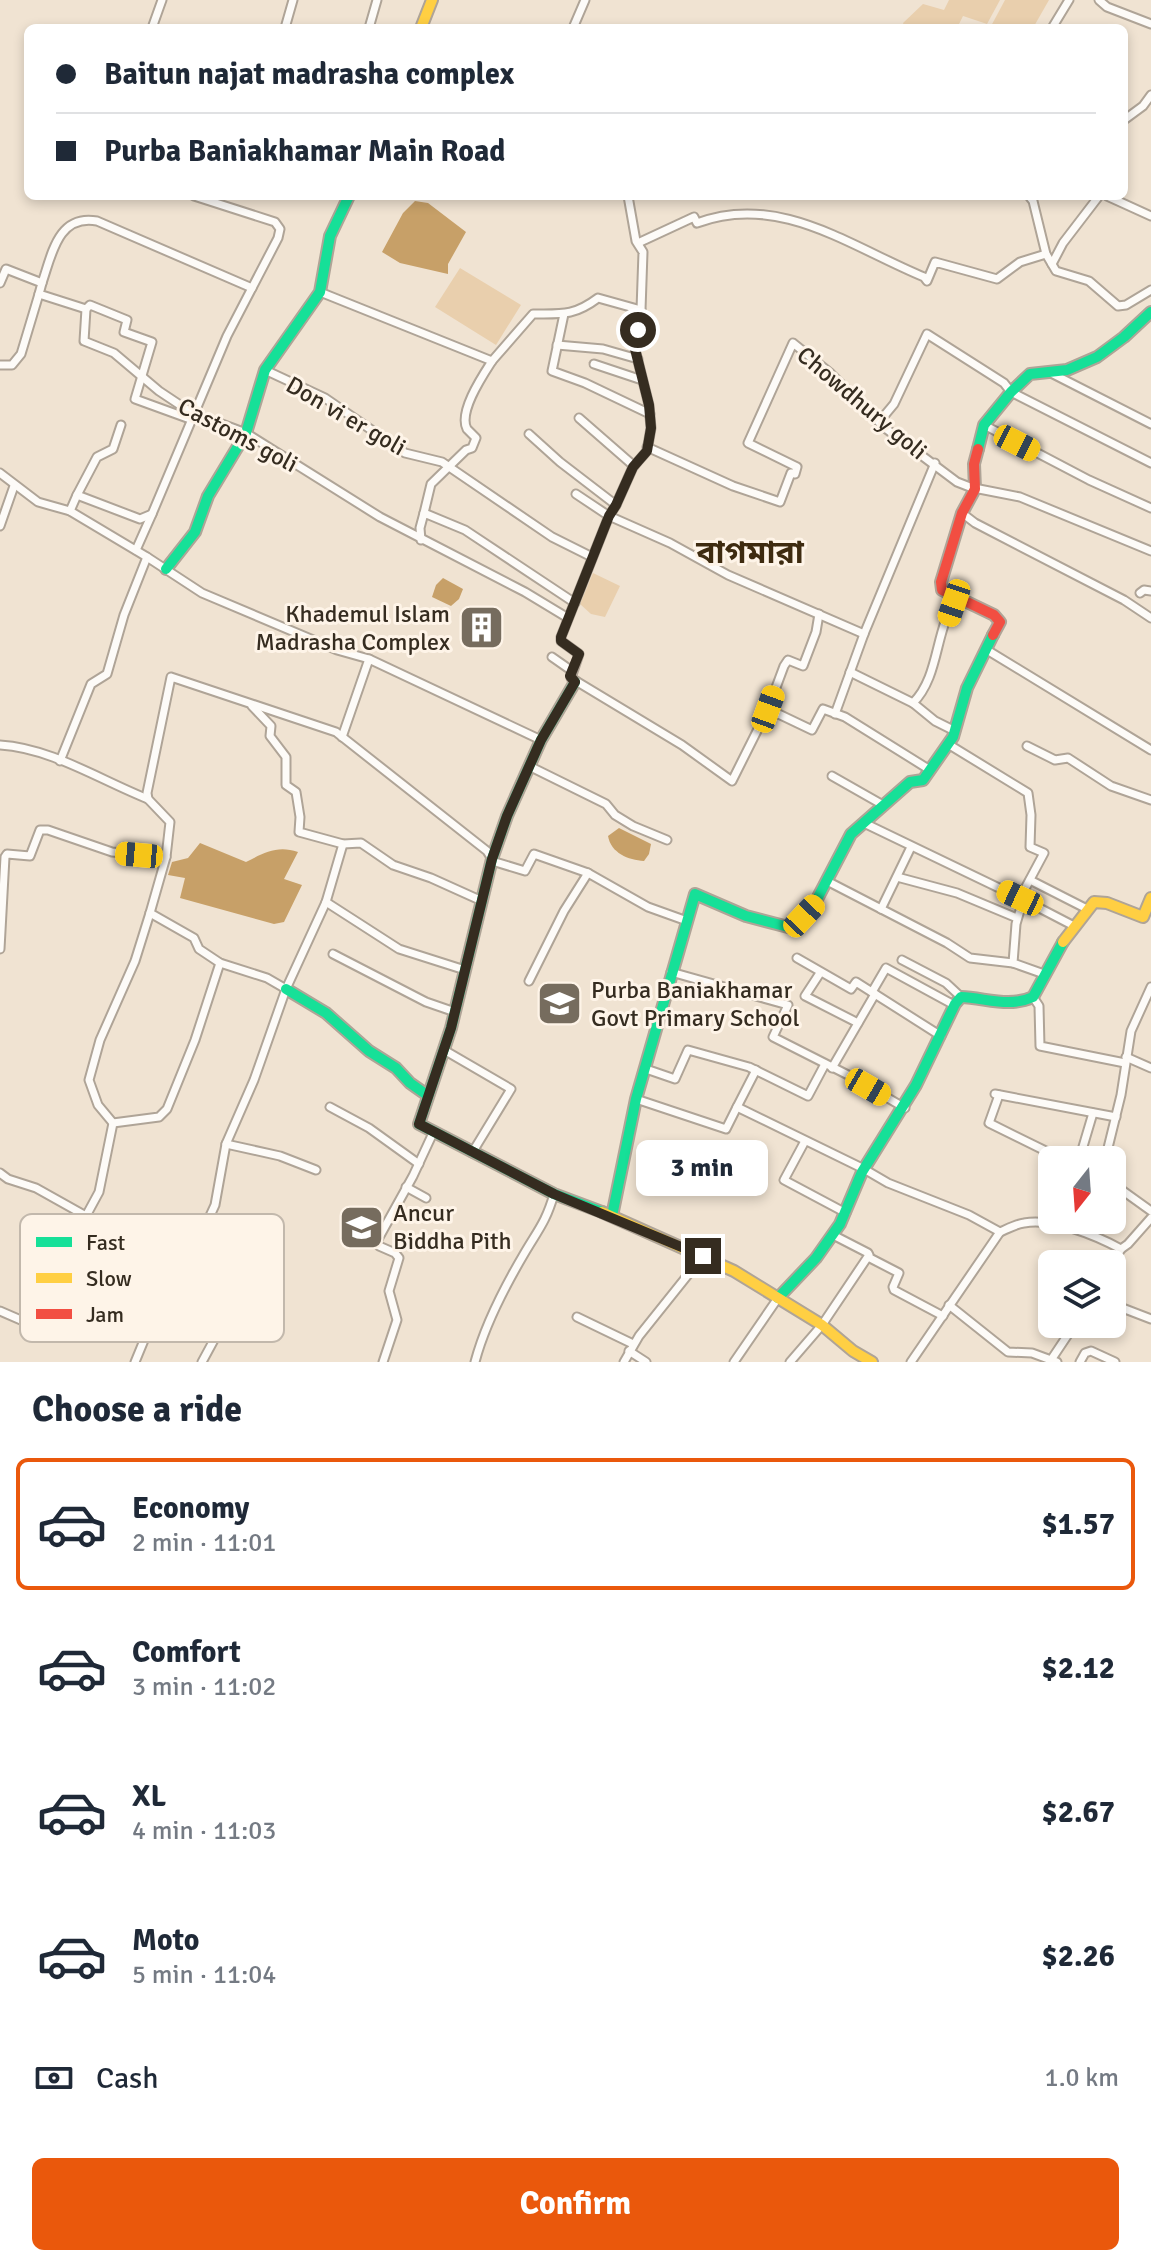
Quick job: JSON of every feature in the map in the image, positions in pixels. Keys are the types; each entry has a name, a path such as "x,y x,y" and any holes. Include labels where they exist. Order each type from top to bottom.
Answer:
{"street":[{"path":"153,24 162,0"},
{"path":"286,24 293,0"},
{"path":"370,24 377,0"},
{"path":"423,24 432,0"},
{"path":"575,24 585,0"},
{"path":"1054,24 1069,0"},
{"path":"1099,0 1107,7 1151,24"},
{"path":"1128,117 1143,106 1151,95"},
{"path":"136,550 174,464 191,416 280,229 275,222 206,200"},
{"path":"166,569 195,532 208,496 246,433 265,370 320,292 330,236 347,200"},
{"path":"629,200 638,243 643,252 641,310 635,349 650,414 647,447 609,516 568,618 561,641 579,654 574,677 507,816 492,860 455,1012 419,1124 554,1194 703,1256 822,1325 851,1356 872,1362"},
{"path":"1034,200 1046,254 1056,271 1089,281 1118,306 1126,305 1151,290"},
{"path":"1052,264 1063,243 1096,200"},
{"path":"1116,200 1151,216"},
{"path":"638,243 694,217 697,223 748,212 788,219 828,232 927,281 935,262 997,279 1020,262 1046,254"},
{"path":"0,365 12,365 21,354 56,244 69,225 81,218 97,221 252,288"},
{"path":"0,283 6,269 42,283"},
{"path":"320,292 492,361"},
{"path":"39,294 86,309 90,305 127,320 124,332 152,342 135,399 191,416"},
{"path":"421,540 420,528 431,484 466,450 472,448 476,438 467,429 465,421 469,403 492,361 533,314 564,314 582,310 598,298 641,310"},
{"name":"Castoms goli","path":"86,309 84,341 114,353 191,416 246,433 380,517 525,592 568,618"},
{"path":"612,1216 636,1099 695,894 746,916 792,928 815,903 851,834 910,782 923,780 955,731 967,688 1000,622 994,615 942,590 941,582 962,513 974,489 974,464 984,425 1030,374 1053,374 1091,362 1125,338 1151,312"},
{"path":"564,314 552,371 650,414"},
{"path":"879,422 894,404 927,334 1004,383 1011,392 1151,463"},
{"name":"Chowdhury goli","path":"647,447 733,486 780,502 791,473 795,474 797,467 748,443 793,343 829,372 879,422 957,482 974,489"},
{"path":"557,345 603,349 638,359"},
{"path":"594,364 642,380"},
{"name":"Don vi er goli","path":"265,370 325,398 405,453 442,462 552,537 592,557"},
{"path":"1053,374 1151,424"},
{"path":"579,418 634,466"},
{"path":"70,511 97,457 113,449 121,425"},
{"path":"984,425 1089,480 1151,508"},
{"path":"529,434 616,505"},
{"path":"835,714 864,634 935,463"},
{"path":"0,473 38,502 70,511 202,593 337,650 369,659 541,740"},
{"path":"0,526 14,486"},
{"path":"974,489 1020,497 1151,551"},
{"path":"576,494 609,516 670,543 728,575 864,634"},
{"path":"77,495 140,519 152,514"},
{"path":"424,513 465,530 575,603"},
{"path":"962,513 975,523 1124,600 1151,618"},
{"path":"60,761 91,684 107,674 124,615 147,557"},
{"path":"1140,593 1151,591"},
{"path":"913,703 925,692 958,598"},
{"path":"552,657 574,677 682,745 732,781 768,709 788,660 803,666 816,632 819,614"},
{"path":"987,650 1151,750"},
{"path":"342,737 369,659"},
{"path":"850,672 913,703 935,721 955,731"},
{"path":"148,799 171,677 336,732 487,851 492,860 525,871 534,854 588,873 648,907 687,921"},
{"path":"251,704 271,726 270,736 286,757 286,785 296,792 299,832 343,844 361,843 393,865 482,901"},
{"path":"768,709 812,730 823,709 845,717 930,770"},
{"path":"948,744 1028,793 1030,847 1044,853 1022,899 1013,963"},
{"path":"0,745 19,747 60,761 148,799 170,822 166,857 135,961 100,1040 89,1080 98,1105 113,1123"},
{"path":"1027,746 1055,760 1068,758 1111,786 1151,800"},
{"path":"529,766 606,804 615,815 633,826 667,840"},
{"path":"832,776 883,805"},
{"path":"864,823 1074,926"},
{"path":"0,949 5,857 16,853 30,856 40,830 112,852 166,857"},
{"path":"211,1214 226,1144 254,1080 286,989 326,902 343,844"},
{"path":"881,909 911,847"},
{"path":"529,981 564,911 588,873"},
{"path":"897,877 957,893 1017,918"},
{"path":"1030,880 1087,909"},
{"path":"827,881 970,958 1013,963 1044,974"},
{"path":"646,1069 675,1079 688,1050 756,1070 808,1096 858,1023 886,968 958,1001 1025,1002 1033,997 1074,926 1094,902 1107,903 1147,920 1151,898"},
{"path":"326,902 399,949 465,970"},
{"path":"150,913 194,938 199,949 220,963 267,978 326,1013 427,1095"},
{"path":"333,954 426,1002 455,1012"},
{"path":"797,958 851,989 856,982 941,1036"},
{"path":"902,960 946,983 958,1001"},
{"path":"113,1123 159,1117 167,1109 195,1040 220,963"},
{"path":"671,972 788,1005 773,1037 905,1108"},
{"path":"820,973 805,996 858,1023"},
{"path":"1109,1146 1131,1031 1151,987"},
{"path":"1033,997 1039,1006 1040,1046 1126,1060 1151,1068"},
{"path":"734,1362 778,1298 798,1280 833,1235 846,1213 864,1169 905,1108 958,1001"},
{"path":"444,1050 511,1089 472,1153"},
{"path":"636,1099 726,1129 756,1070"},
{"path":"1038,1147 989,1123 997,1094 1116,1117"},
{"path":"330,1107 369,1128 419,1164"},
{"path":"737,1107 888,1183 969,1215 1000,1232"},
{"path":"1083,1146 1093,1113"},
{"path":"87,1214 99,1192 113,1123"},
{"path":"383,1362 397,1320 389,1291 399,1258 379,1246 377,1241 433,1133"},
{"path":"805,1141 784,1180 846,1213"},
{"path":"226,1144 280,1156 316,1170"},
{"path":"0,1173 8,1179 36,1188 82,1214"},
{"path":"406,1187 426,1198"},
{"path":"1126,1193 1151,1211"},
{"path":"475,1362 482,1336 526,1251 547,1219 554,1194"},
{"path":"913,1361 1000,1232 1024,1223 1045,1224 1085,1232 1121,1249 1151,1218"},
{"path":"833,1235 899,1273 894,1290 943,1316"},
{"path":"624,1362 631,1348 703,1256"},
{"path":"790,1362 822,1325 868,1257"},
{"path":"949,1305 1008,1352 1032,1353 1054,1361 1067,1338"},
{"path":"1126,1309 1151,1319"},
{"path":"0,1311 20,1320"},
{"path":"577,1317 631,1348 646,1362"},
{"path":"135,1362 143,1342"},
{"path":"202,1362 213,1342"},
{"path":"1080,1362 1085,1353 1091,1351 1115,1362"},
{"path":"1002,1362 1008,1352"}],"shaded area":[{"path":"949,0 1000,0 987,24 963,16 959,24 903,23 923,4 944,10"},
{"path":"1005,0 1049,0 1035,24 992,24"},
{"path":"415,201 428,203 466,232 448,264 448,274 400,263 382,252 403,213"},
{"path":"460,268 521,305 496,345 435,307"},
{"path":"593,573 620,586 605,617 591,614 580,604"},
{"name":"Khademul Islam Madrasha Complex","path":"443,578 463,589 459,599 451,606 432,597 436,585"},
{"path":"619,828 651,844 644,861 616,851 608,836"},
{"path":"200,843 246,862 277,850 298,852 284,879 302,885 284,922 274,924 180,898 185,878 168,875 172,862 188,858"}],"traffic: fast":[{"path":"166,569 195,532 208,496 246,433 265,370 320,292 330,236 347,200"},
{"path":"978,449 984,425 1030,374 1067,370 1097,357 1151,312"},
{"path":"612,1216 636,1099 695,894 746,916 792,928 815,903 851,834 910,782 923,780 953,737 967,688 993,635"},
{"path":"575,682 541,740 507,816 492,859 451,1028 419,1124 554,1194 602,1212"},
{"path":"778,1298 816,1258 840,1224 862,1172 916,1085 955,1004 961,997 1006,1002 1033,997 1063,942"},
{"path":"286,989 326,1013 427,1095"}],"traffic: slow":[{"path":"423,24 432,0"},
{"path":"1063,942 1094,902 1107,903 1143,917 1151,898"},
{"path":"602,1212 734,1271 822,1325 853,1351 872,1362"}],"traffic: jam":[{"path":"978,449 974,464 975,489 962,513 941,582 942,590 994,615 1000,622 993,635"}],"place":[{"name":"Khademul Islam Madrasha Complex","path":"481,628"},
{"name":"Purba Baniakhamar Govt Primary School","path":"560,1004"},
{"name":"Ancur Biddha Pith","path":"362,1227"}],"district":[{"name":"বাগমারা","path":"750,552"}],"route":[{"path":"638,330 635,349 649,405 651,428 647,451 633,467 609,516 561,637 561,641 580,657 570,676 575,682 541,740 507,816 492,859 451,1028 419,1124 554,1194 703,1256"}]}
